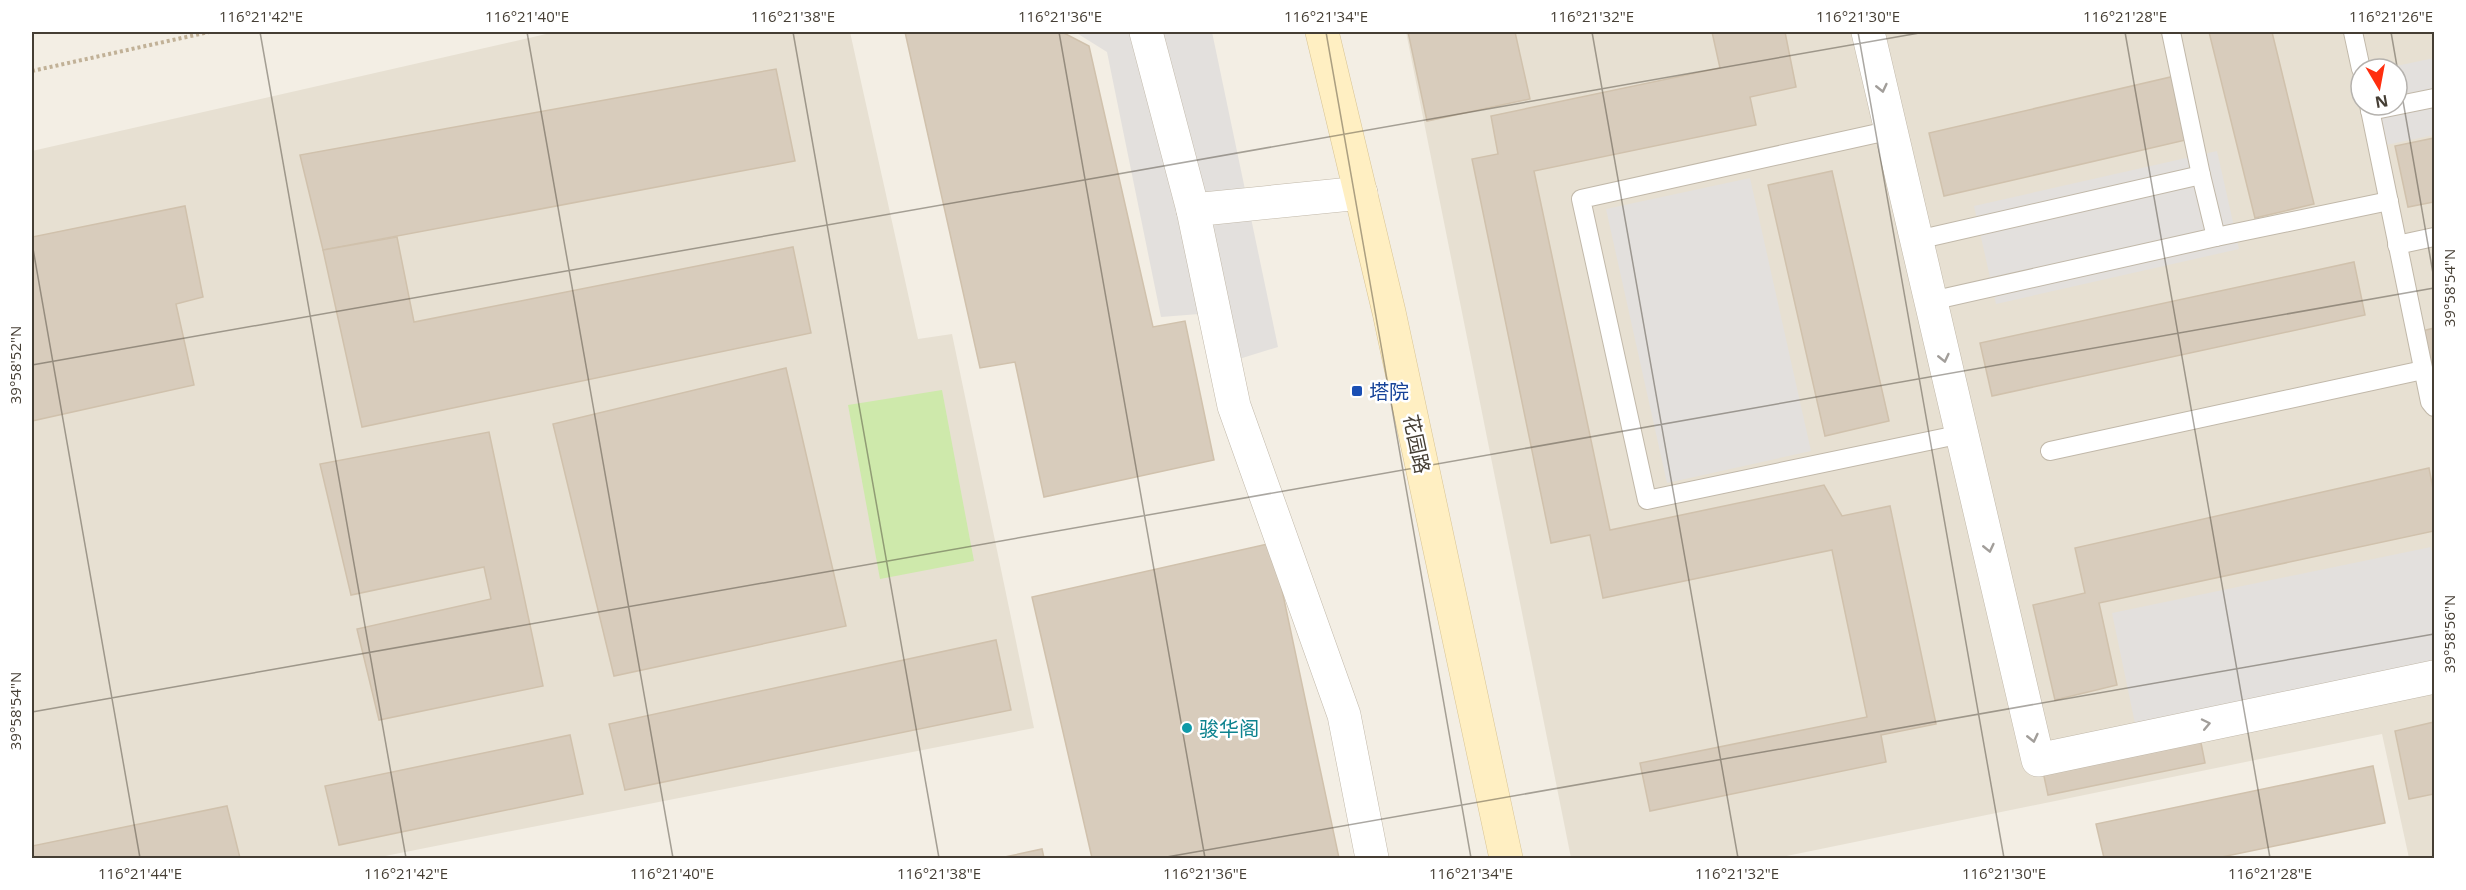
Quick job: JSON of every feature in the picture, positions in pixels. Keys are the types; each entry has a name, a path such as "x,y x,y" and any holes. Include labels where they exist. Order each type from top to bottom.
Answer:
{"street":[{"path":"1146,32 1193,210 1234,406 1344,715 1372,858"},
{"name":"花园路","path":"1322,32 1389,312 1506,858"},
{"path":"1868,32 2038,760 2434,677"},
{"path":"1193,210 1361,193"}],"lane":[{"path":"2170,32 2216,237"},
{"path":"2353,32 2358,57"},
{"path":"2409,102 2434,98"},
{"path":"2372,117 2423,370 2430,402 2434,407"},
{"path":"1892,130 1581,199 1647,500 1962,434"},
{"path":"1917,240 2201,175"},
{"path":"1931,301 2389,201"},
{"path":"2397,245 2434,237"},
{"path":"2050,451 2423,370"}],"path":[{"path":"32,71 209,32"}],"shaded area":[{"path":"555,32 850,32 918,339 952,334 1034,728 375,858 32,858 32,151"},
{"path":"1075,32 1212,32 1278,347 1210,368 1199,314 1161,317 1107,52"},
{"path":"1406,32 2434,32 2434,858 2409,858 2382,734 1777,858 1571,858"},
{"path":"2434,58 2434,135 2386,145 2380,117 2409,117 2409,63"},
{"path":"2217,151 2239,249 1996,304 1974,206"},
{"path":"1750,178 1811,451 1667,483 1606,209"},
{"path":"2431,547 2434,566 2434,677 2138,738 2112,613"}],"green space":[{"path":"942,390 974,561 880,579 848,405"}],"building":[{"path":"905,32 1062,32 1089,46 1153,327 1185,321 1214,460 1044,497 1015,362 980,368"},
{"path":"1408,32 1515,32 1530,99 1427,121"},
{"path":"1712,32 1785,32 1796,87 1750,97 1756,125 1534,171 1610,530 1824,485 1842,516 1890,506 1936,724 1881,735 1886,762 1650,811 1640,763 1867,717 1832,550 1603,598 1590,535 1551,543 1472,159 1498,154 1491,116 1720,68"},
{"path":"2209,32 2272,32 2314,204 2255,218"},
{"path":"776,69 795,161 323,250 300,155"},
{"path":"2175,76 2190,139 1944,196 1929,133"},
{"path":"2434,138 2434,202 2408,207 2395,146"},
{"path":"1832,171 1889,421 1825,436 1768,185"},
{"path":"185,206 203,297 176,304 194,385 32,421 32,237"},
{"path":"397,237 414,322 793,247 811,333 362,427 323,250"},
{"path":"2354,262 2365,315 1992,396 1980,343"},
{"path":"2434,328 2434,389 2422,331"},
{"path":"786,368 846,626 614,676 553,424"},
{"path":"489,432 543,686 379,720 357,629 491,599 484,567 351,595 320,464"},
{"path":"2429,468 2434,494 2434,531 2099,603 2117,685 2055,700 2033,605 2085,593 2075,548"},
{"name":"骏华阁","path":"1272,543 1339,858 1092,858 1032,597"},
{"path":"996,640 1011,710 625,790 609,724"},
{"path":"2434,722 2434,794 2409,799 2395,731"},
{"path":"2199,733 2205,763 2048,795 2042,767"},
{"path":"570,735 583,794 339,845 325,786"},
{"path":"2373,766 2385,823 2217,858 2104,858 2096,824"},
{"path":"227,806 240,858 32,858 32,846"},
{"path":"1042,849 1044,858 1000,858"}],"place":[{"name":"塔院","path":"1357,391"},
{"name":"骏华阁","path":"1187,728"}]}
